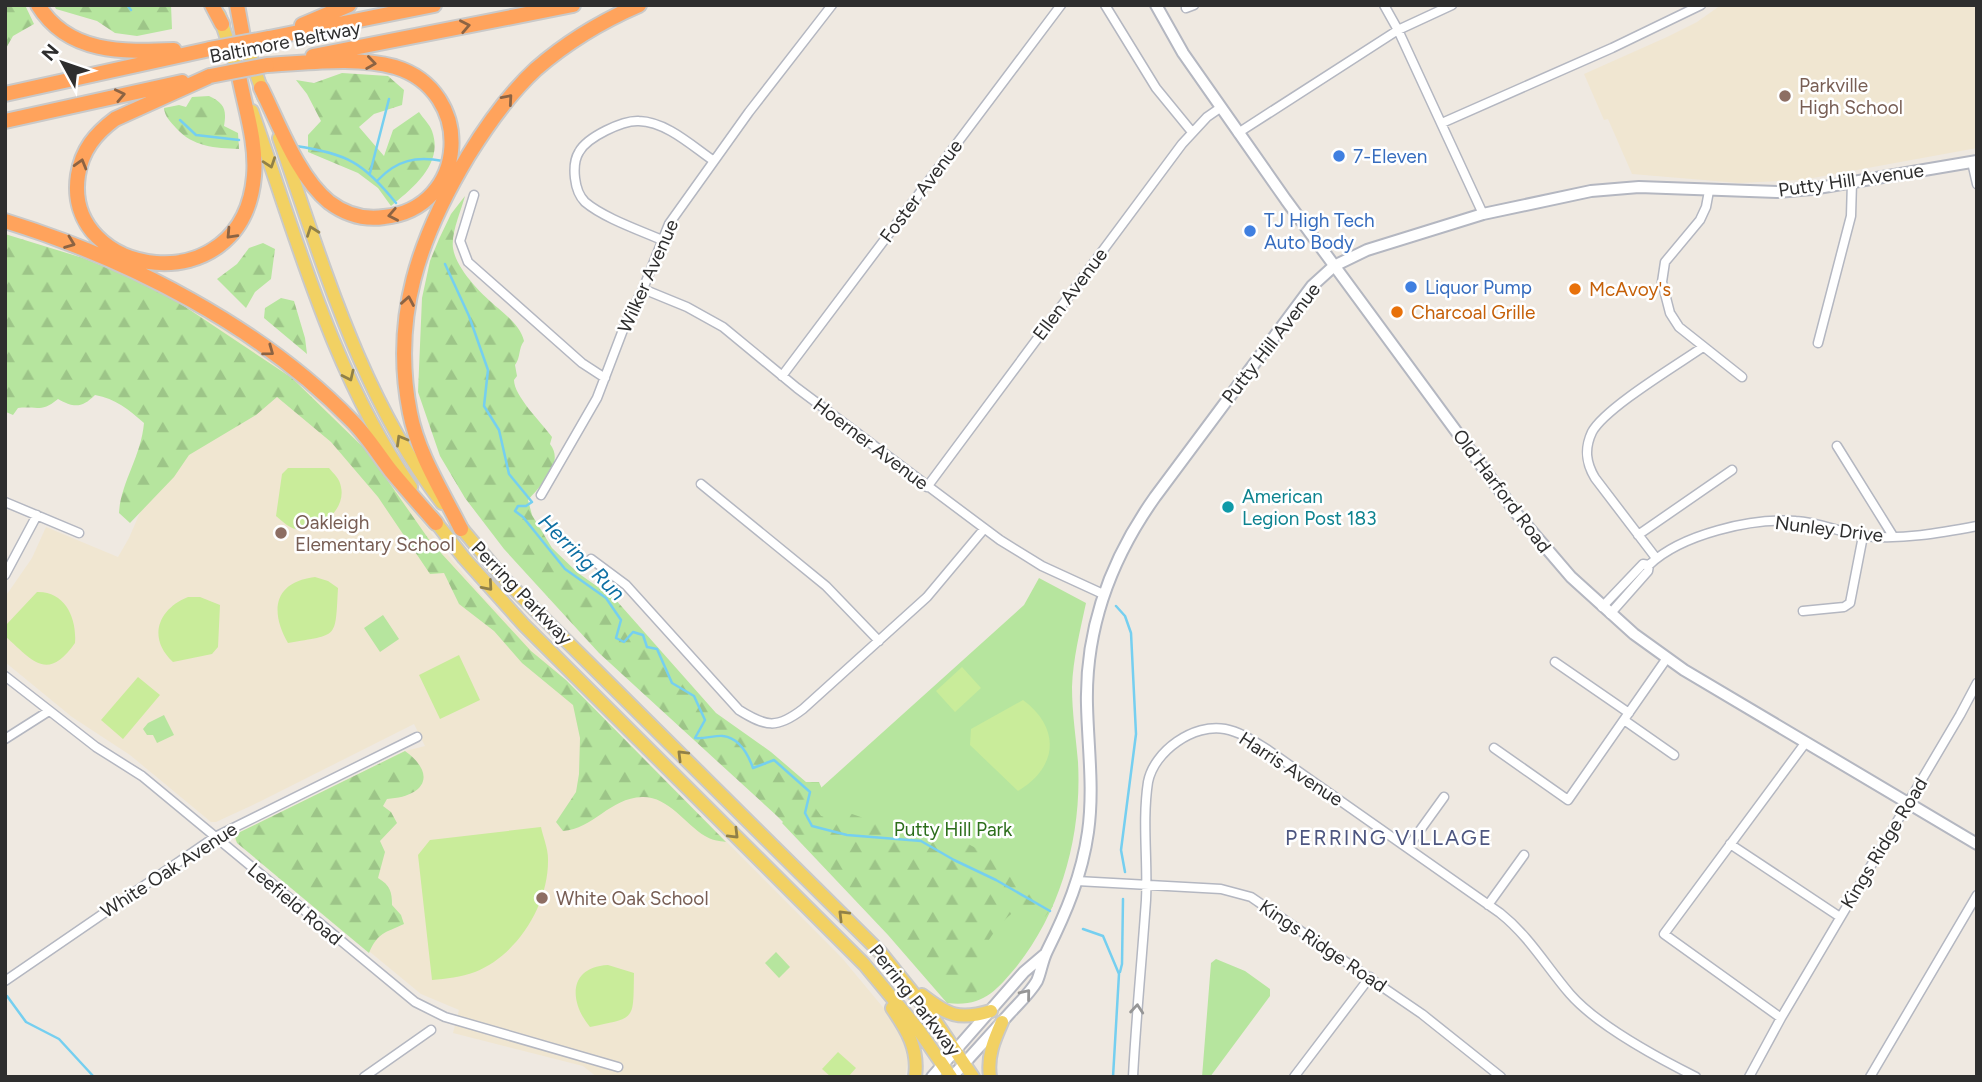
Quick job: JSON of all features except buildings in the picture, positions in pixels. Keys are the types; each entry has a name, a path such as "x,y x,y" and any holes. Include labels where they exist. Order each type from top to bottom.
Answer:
{"highway":[{"path":"38,5 51,24 61,32 91,46 108,50 144,51 204,49"},
{"path":"213,5 222,24"},
{"path":"235,5 243,37"},
{"path":"269,38 349,5"},
{"name":"Baltimore Beltway","path":"5,94 204,49 433,5"},
{"name":"Baltimore Beltway","path":"5,121 210,75 573,5"},
{"path":"461,528 425,459 410,415 402,348 410,288 421,250 452,183 487,126 511,95 569,43 639,5"},
{"path":"261,88 299,163 314,186 332,204 354,215 367,218 406,213 435,190 448,169 452,132 444,108 428,86 407,72 361,62 275,64"},
{"path":"210,75 115,119 102,128 85,152 77,183 81,208 94,233 116,251 145,262 161,264 186,261 208,253 220,245 241,222 250,195 254,159 239,76"},
{"path":"5,221 71,243 136,272 196,304 252,339 304,378 352,421 436,523"}],"main road":[{"name":"Old Harford Road","path":"1156,5 1183,53 1220,108 1334,266 1557,563 1606,611 1667,658 1977,844"},
{"name":"Perring Parkway","path":"222,24 338,352 387,449 436,523 471,567 524,625 864,964 898,1003 952,1077"},
{"name":"Perring Parkway","path":"243,37 353,345 401,442 461,528 505,580 856,927 906,983 973,1077"},
{"name":"Putty Hill Avenue","path":"952,1077 1037,981 1077,881 1088,835 1092,792 1087,704 1088,668 1103,594 1125,543 1141,516 1294,309 1312,286 1334,266 1384,244 1483,214 1571,194 1611,188 1777,192 1975,162"},
{"name":"Putty Hill Avenue","path":"932,1077 1024,972 1046,953"},
{"path":"864,964 909,1034 915,1053 915,1077"},
{"path":"906,983 950,1014 967,1017 991,1011"},
{"path":"990,1077 992,1045 1002,1022"}],"street":[{"name":"Wilker Avenue","path":"541,495 597,398 626,322 680,205 832,5"},
{"name":"Foster Avenue","path":"782,376 1060,5"},
{"path":"1105,5 1156,88 1192,132"},
{"path":"1384,5 1483,214"},
{"path":"1238,133 1398,30 1452,5"},
{"path":"1442,123 1612,48 1701,5"},
{"name":"Ellen Avenue","path":"927,487 1192,132 1220,108"},
{"path":"662,240 585,202 577,191 575,182 575,161 579,152 594,138 619,125 640,121 669,130 714,162"},
{"path":"1975,162 1977,184"},
{"path":"1818,343 1850,216 1852,182"},
{"path":"1709,191 1702,216 1665,262 1662,274 1670,313 1685,333 1742,377"},
{"path":"474,195 460,241 468,262 582,363 604,378"},
{"name":"Hoerner Avenue","path":"643,289 687,307 723,327 782,376 984,529 1042,566 1103,594"},
{"path":"1656,558 1590,470 1586,457 1587,446 1593,431 1614,409 1703,347"},
{"path":"1837,446 1893,536"},
{"path":"1638,535 1732,470"},
{"path":"701,484 826,586 879,641"},
{"path":"5,502 79,533"},
{"path":"5,575 37,515"},
{"name":"Nunley Drive","path":"1606,611 1648,571 1649,565 1656,558 1723,528 1765,521 1802,522 1863,536 1893,536 1932,534 1977,526"},
{"path":"591,559 626,585 739,710 771,724 791,718 879,641 937,587 984,529"},
{"path":"1804,611 1844,607 1850,603 1863,536"},
{"path":"1494,748 1568,800 1667,658"},
{"path":"1555,662 1674,755"},
{"name":"Leefield Road","path":"5,676 96,747 142,776 402,993 422,1006 455,1020 618,1067"},
{"name":"Kings Ridge Road","path":"1748,1077 1977,683"},
{"path":"1968,702 1977,705"},
{"path":"5,739 49,711"},
{"name":"Harris Avenue","path":"1147,886 1148,785 1152,772 1171,747 1186,736 1217,728 1237,732 1269,750 1488,905 1530,940 1581,1006 1664,1061 1696,1077"},
{"name":"White Oak Avenue","path":"5,981 215,837 417,737"},
{"path":"1781,1018 1664,934 1806,742"},
{"path":"1408,848 1444,797"},
{"path":"1730,844 1840,917"},
{"path":"1488,905 1524,855"},
{"name":"Kings Ridge Road","path":"1077,881 1221,889 1251,897 1422,1014 1501,1077"},
{"path":"1133,1077 1147,886"},
{"path":"1870,1077 1977,895"},
{"path":"1294,1077 1370,977"},
{"path":"364,1077 431,1030"}],"shaded area":[{"name":"Parkville High School","path":"1721,5 1977,5 1977,148 1802,180 1739,183 1632,174 1608,119 1604,120 1584,74 1697,22"},
{"path":"162,290 249,343 301,382 348,424 385,467 413,510 483,597 842,958 886,1011 904,1043 908,1059 905,1077 597,1077 583,1066 453,1033 459,1010 421,994 234,840 236,834 405,751 425,746 414,724 259,802 211,822 130,755 72,717 5,662 5,597 32,558 46,527 118,557 129,538 182,415"}],"green space":[{"path":"5,5 25,5 34,24 13,36 5,50"},
{"path":"54,5 171,5 172,29 137,36 115,33 97,21 56,9"},
{"path":"342,73 388,76 404,90 402,105 374,114 359,127 384,156 393,130 419,112 432,131 435,143 430,164 417,183 391,206 378,188 358,173 308,152 308,135 321,121 307,94 296,80 314,83"},
{"path":"209,96 223,107 224,126 238,133 239,149 197,143 183,134 165,114 164,108 179,105 186,107 192,97"},
{"path":"465,196 453,236 455,256 471,281 520,331 524,341 515,365 515,386 523,401 552,437 550,444 555,459 550,474 528,500 532,515 552,548 578,573 615,599 716,713 771,752 806,782 819,782 823,791 814,806 821,816 837,819 852,814 887,826 919,830 940,837 958,835 970,845 1001,861 1046,894 1053,906 1045,917 1034,918 1018,909 1004,920 992,936 978,962 977,994 953,998 928,975 837,876 777,816 599,653 504,549 465,498 440,456 418,392 422,298 430,261 451,214"},
{"path":"5,234 83,258 157,288 292,378 367,451 430,541 531,651 566,680 726,842 705,836 660,801 642,797 620,802 584,825 563,831 556,822 576,792 579,774 580,738 573,705 522,663 494,631 459,604 444,573 430,574 378,497 331,442 277,397 256,415 189,455 174,477 130,523 119,513 144,423 133,413 109,399 95,395 78,405 58,399 43,407 18,408 13,415 6,412"},
{"path":"263,243 275,249 271,279 255,292 246,308 217,279 237,264 249,248"},
{"path":"281,298 294,301 307,354 264,318 265,308"},
{"path":"288,468 329,468 338,479 342,495 340,503 324,522 300,530 290,527 276,516 282,474"},
{"path":"315,577 338,588 334,626 331,632 317,638 288,643 279,620 279,600 291,585"},
{"name":"Putty Hill Park","path":"1039,578 1086,603 1075,656 1072,687 1078,789 1072,843 1066,870 1046,920 1017,966 987,996 970,1003 947,1003 888,935 782,823 1024,605"},
{"path":"37,592 47,593 62,601 74,624 75,643 65,655 48,665 40,664 23,653 5,636 6,625"},
{"path":"188,597 200,597 220,605 218,647 212,654 173,662 160,643 160,625 169,609"},
{"path":"383,615 399,639 380,652 364,628"},
{"path":"459,655 480,700 440,719 419,675"},
{"path":"962,667 981,688 955,712 936,691"},
{"path":"138,677 160,695 123,739 101,720"},
{"path":"1023,700 1044,723 1050,747 1041,771 1018,791 970,745 971,729"},
{"path":"164,715 174,735 157,743 153,735 147,735 143,729 148,723"},
{"path":"405,751 415,760 424,776 418,789 410,794 387,799 383,806 391,812 397,823 380,841 385,852 378,878 390,889 392,905 401,915 404,924 379,937 369,953 237,843 235,837 236,834"},
{"path":"541,827 548,855 547,876 537,910 528,926 505,954 491,964 464,975 432,980 418,855 430,840"},
{"path":"776,952 790,967 779,978 765,963"},
{"path":"1216,959 1245,971 1270,989 1270,996 1210,1077 1202,1077 1211,963"},
{"path":"608,965 634,973 632,1009 617,1021 590,1027 578,1007 576,987 585,972"},
{"path":"838,1052 856,1068 848,1077 831,1077 822,1069"}],"waterway":[{"name":"Herring Run","path":"127,5 131,10"},
{"path":"370,173 389,99"},
{"name":"Herring Run","path":"180,120 196,135 239,140"},
{"name":"Herring Run","path":"296,146 353,162 374,178 396,203"},
{"path":"378,180 392,168 408,161 443,161"},
{"name":"Herring Run","path":"445,264 469,316 488,370 484,406 499,430 509,474 532,502 526,506 518,506 515,511 523,517 565,569 606,598 621,620 616,638 624,642 633,632 643,635 647,647 657,649 672,683 694,696 705,720 695,738 729,737 739,743 746,752 753,768 774,760 810,792 805,813 812,826 847,835 921,841 1050,911"},
{"path":"1116,606 1125,616 1131,633 1136,734 1121,850 1125,872"},
{"path":"1120,972 1123,899"},
{"name":"Herring Run","path":"1083,929 1103,936 1119,974 1113,1077"},
{"path":"7,996 26,1022 59,1039 94,1077"}],"place":[{"name":"Parkville High School","path":"1785,96"},
{"name":"7-Eleven","path":"1339,156"},
{"name":"TJ High Tech Auto Body","path":"1250,231"},
{"name":"Liquor Pump","path":"1411,287"},
{"name":"McAvoy's","path":"1575,289"},
{"name":"Charcoal Grille","path":"1397,312"},
{"name":"American Legion Post 183","path":"1228,507"},
{"name":"Oakleigh Elementary School","path":"281,533"},
{"name":"White Oak School","path":"542,898"}],"district":[{"name":"PERRING VILLAGE","path":"1389,837"}]}
